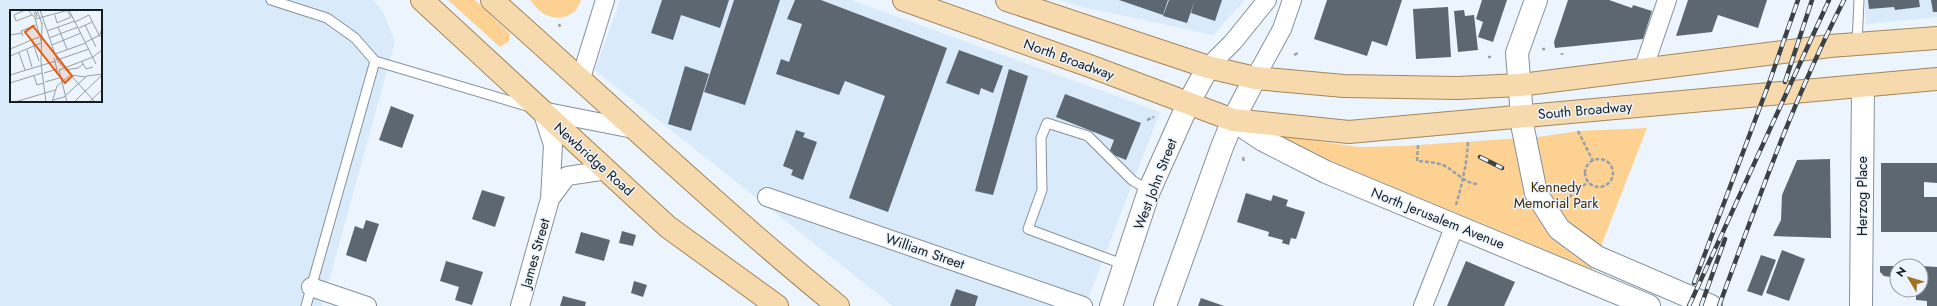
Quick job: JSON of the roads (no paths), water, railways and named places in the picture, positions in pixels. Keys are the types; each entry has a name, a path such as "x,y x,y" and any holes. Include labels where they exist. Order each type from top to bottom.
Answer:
{"main road":[{"name":"Newbridge Road","path":"422,0 668,227 777,306"},
{"path":"492,0 776,254 838,306"},
{"name":"North Broadway","path":"904,0 1087,65 1233,120"},
{"path":"1007,0 1050,7 1208,67 1256,78 1344,86 1457,88 1520,85 1830,46 1937,38"},
{"path":"1536,0 1517,53 1521,116 1536,193 1559,229 1598,257 1711,306"},
{"name":"West John Street","path":"1111,306 1149,191 1188,104 1208,67"},
{"path":"1165,306 1233,120 1256,78"},
{"name":"South Broadway","path":"1233,120 1349,132 1937,79"},
{"name":"Herzog Place","path":"1862,306 1863,86"},
{"name":"North Jerusalem Avenue","path":"1233,120 1263,140 1326,172 1454,217 1649,306"}],"street":[{"path":"581,78 606,0"},
{"path":"1208,67 1233,42 1267,0"},
{"path":"1256,78 1282,28 1292,0"},
{"path":"1643,70 1667,0"},
{"path":"542,111 638,130"},
{"name":"James Street","path":"520,306 550,200 553,145 542,111"},
{"name":"James Street","path":"550,200 567,176 607,170"},
{"name":"William Street","path":"767,197 1083,306"},
{"path":"1423,306 1454,217"},
{"path":"311,288 367,306"}],"lane":[{"path":"271,0 327,18 355,38 375,61 542,111"},
{"path":"1857,44 1859,0"},
{"path":"306,306 375,61"},
{"path":"1125,265 1028,229 1042,190 1041,138 1047,123 1088,136 1132,180 1149,191"}],"railway":[{"path":"1694,283 1769,83 1798,0"},
{"path":"1785,82 1812,0"},
{"path":"1689,306 1829,0"},
{"path":"1719,306 1792,113 1844,0"},
{"path":"1480,157 1502,168"},
{"path":"1701,306 1725,239"}],"park label":[{"name":"Kennedy Memorial Park","path":"1556,196"}]}
